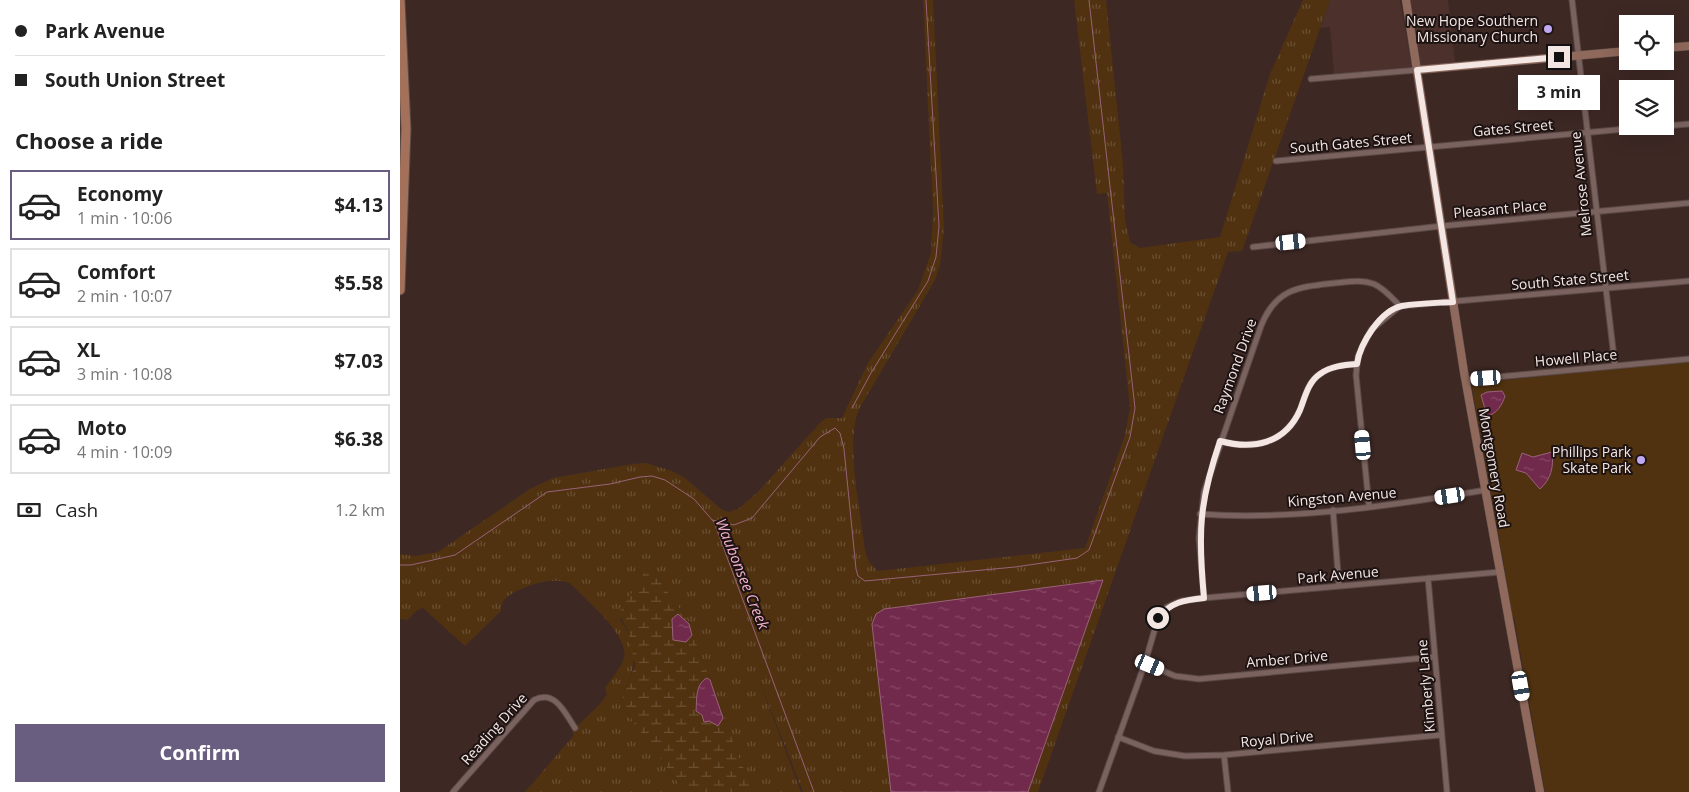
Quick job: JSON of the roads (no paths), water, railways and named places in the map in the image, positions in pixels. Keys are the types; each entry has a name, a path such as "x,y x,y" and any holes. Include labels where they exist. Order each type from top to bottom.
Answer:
{"main road":[{"path":"400,0 405,70 400,290"}],"street":[{"name":"Montgomery Road","path":"1406,0 1465,380 1540,792"},
{"name":"Melrose Avenue","path":"1572,0 1595,211 1615,366"},
{"path":"1674,47 1689,46"},
{"path":"1311,79 1619,52"},
{"path":"1674,125 1689,124"},
{"name":"Gates Street","path":"1429,147 1619,129"},
{"name":"South Gates Street","path":"1276,161 1429,147"},
{"name":"Pleasant Place","path":"1253,247 1442,226 1689,203"},
{"name":"Raymond Drive","path":"1204,598 1200,546 1200,514 1208,477 1261,326 1271,305 1296,288 1356,281 1381,288 1400,306"},
{"name":"South State Street","path":"1453,302 1689,281"},
{"path":"1369,506 1357,364 1361,346 1371,330 1400,306 1453,302"},
{"name":"Howell Place","path":"1465,380 1689,360"},
{"path":"1220,441 1233,445 1254,446 1281,436 1294,422 1315,378 1334,367 1357,364"},
{"name":"Kingston Avenue","path":"1200,514 1243,517 1333,510 1416,502 1486,490"},
{"path":"1333,510 1339,586"},
{"name":"Park Avenue","path":"1099,792 1145,662 1158,618 1167,607 1181,601 1204,598 1500,572"},
{"name":"Kimberly Lane","path":"1428,578 1447,792"},
{"name":"Amber Drive","path":"1145,662 1175,676 1198,679 1434,657"},
{"name":"Reading Drive","path":"453,792 529,704 538,698 548,697 556,701 575,728"},
{"name":"Royal Drive","path":"1118,737 1154,751 1185,756 1224,755 1441,735"},
{"path":"1224,755 1228,792"}],"water":[{"path":"1502,391 1505,396 1501,406 1494,413 1487,416 1481,395 1487,392"},
{"path":"1552,452 1553,463 1551,472 1547,481 1540,489 1526,473 1516,470 1522,453 1533,457"},
{"path":"1103,580 1028,792 891,792 872,624 876,614 884,609"},
{"path":"678,614 689,624 692,635 686,642 673,640 672,619"},
{"path":"707,678 710,680 723,718 718,726 709,721 704,722 702,715 696,711 700,684"}],"waterway":[{"path":"852,408 871,373 928,281 936,257 939,226 926,0"},
{"path":"712,520 734,525 752,518 820,437 835,428 840,433 844,449 856,569 858,576 865,581 1015,567 1077,558 1089,550 1130,437 1135,408 1089,0"},
{"name":"Waubonsee Creek","path":"400,565 411,565 455,555 547,492 610,484 640,477 652,476 665,480 694,499 714,522 814,792"}],"place":[{"name":"New Hope Southern Missionary Church","path":"1548,29"},
{"name":"Phillips Park Skate Park","path":"1641,460"}]}
